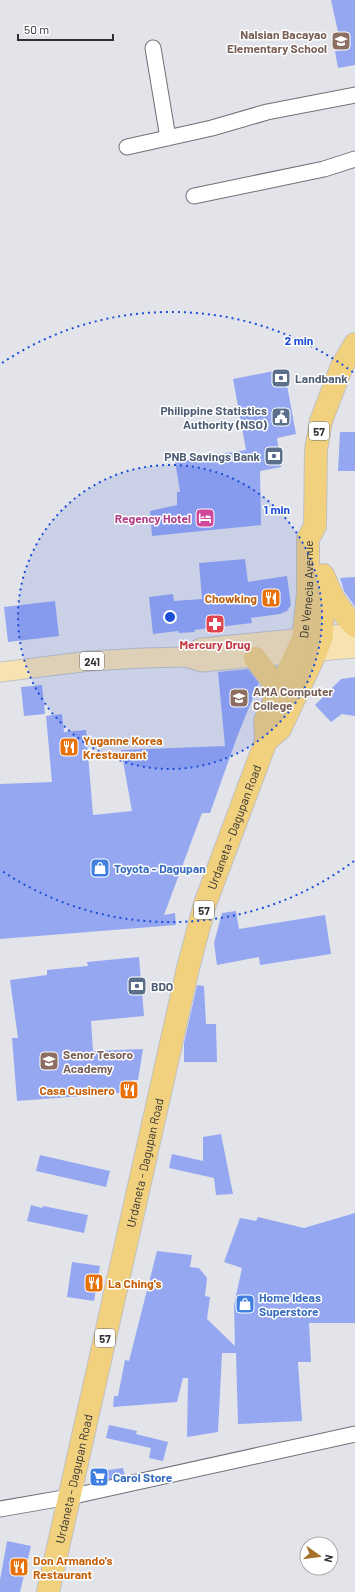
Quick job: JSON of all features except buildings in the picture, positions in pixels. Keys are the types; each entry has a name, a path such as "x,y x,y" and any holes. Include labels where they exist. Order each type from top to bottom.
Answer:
{"highway":[{"name":"De Venecia Avenue","path":"309,645 308,539 315,526 316,450 321,421 342,366 355,344"},
{"name":"De Venecia Avenue","path":"309,645 323,574 322,537 315,526"},
{"path":"323,574 329,591 355,626"},
{"name":"Urdaneta - Dagupan Road","path":"48,1592 133,1218 147,1147 188,968 205,904 266,741 266,721 276,697 309,645"},
{"name":"Urdaneta - Dagupan Road","path":"266,741 280,729 309,645"},
{"path":"255,658 271,679 276,697"}],"main road":[{"name":"241","path":"0,672 90,661 185,657 202,662 255,658 355,633"},
{"name":"241","path":"185,657 201,648 309,645 355,648"}],"street":[{"path":"153,48 168,138"},
{"path":"127,147 212,128 267,112 355,95"},
{"path":"194,196 324,169 355,160"},
{"path":"0,1508 69,1497 355,1434"}],"place":[{"name":"Nalsian Bacayao Elementary School","path":"341,41"},
{"name":"Landbank","path":"281,378"},
{"name":"Philippine Statistics Authority (NSO)","path":"281,417"},
{"name":"PNB Savings Bank","path":"274,456"},
{"name":"Regency Hotel","path":"205,518"},
{"name":"Chowking","path":"271,598"},
{"name":"Mercury Drug","path":"215,624"},
{"name":"AMA Computer College","path":"239,698"},
{"name":"Yuganne Korea Krestaurant","path":"69,747"},
{"name":"Toyota - Dagupan","path":"100,868"},
{"name":"BDO","path":"137,986"},
{"name":"Senor Tesoro Academy","path":"49,1061"},
{"name":"Casa Cusinero","path":"129,1090"},
{"name":"La Ching's","path":"94,1283"},
{"name":"Home Ideas Superstore","path":"245,1304"},
{"name":"Carol Store","path":"99,1477"},
{"name":"Don Armando's Restaurant","path":"19,1567"}]}
